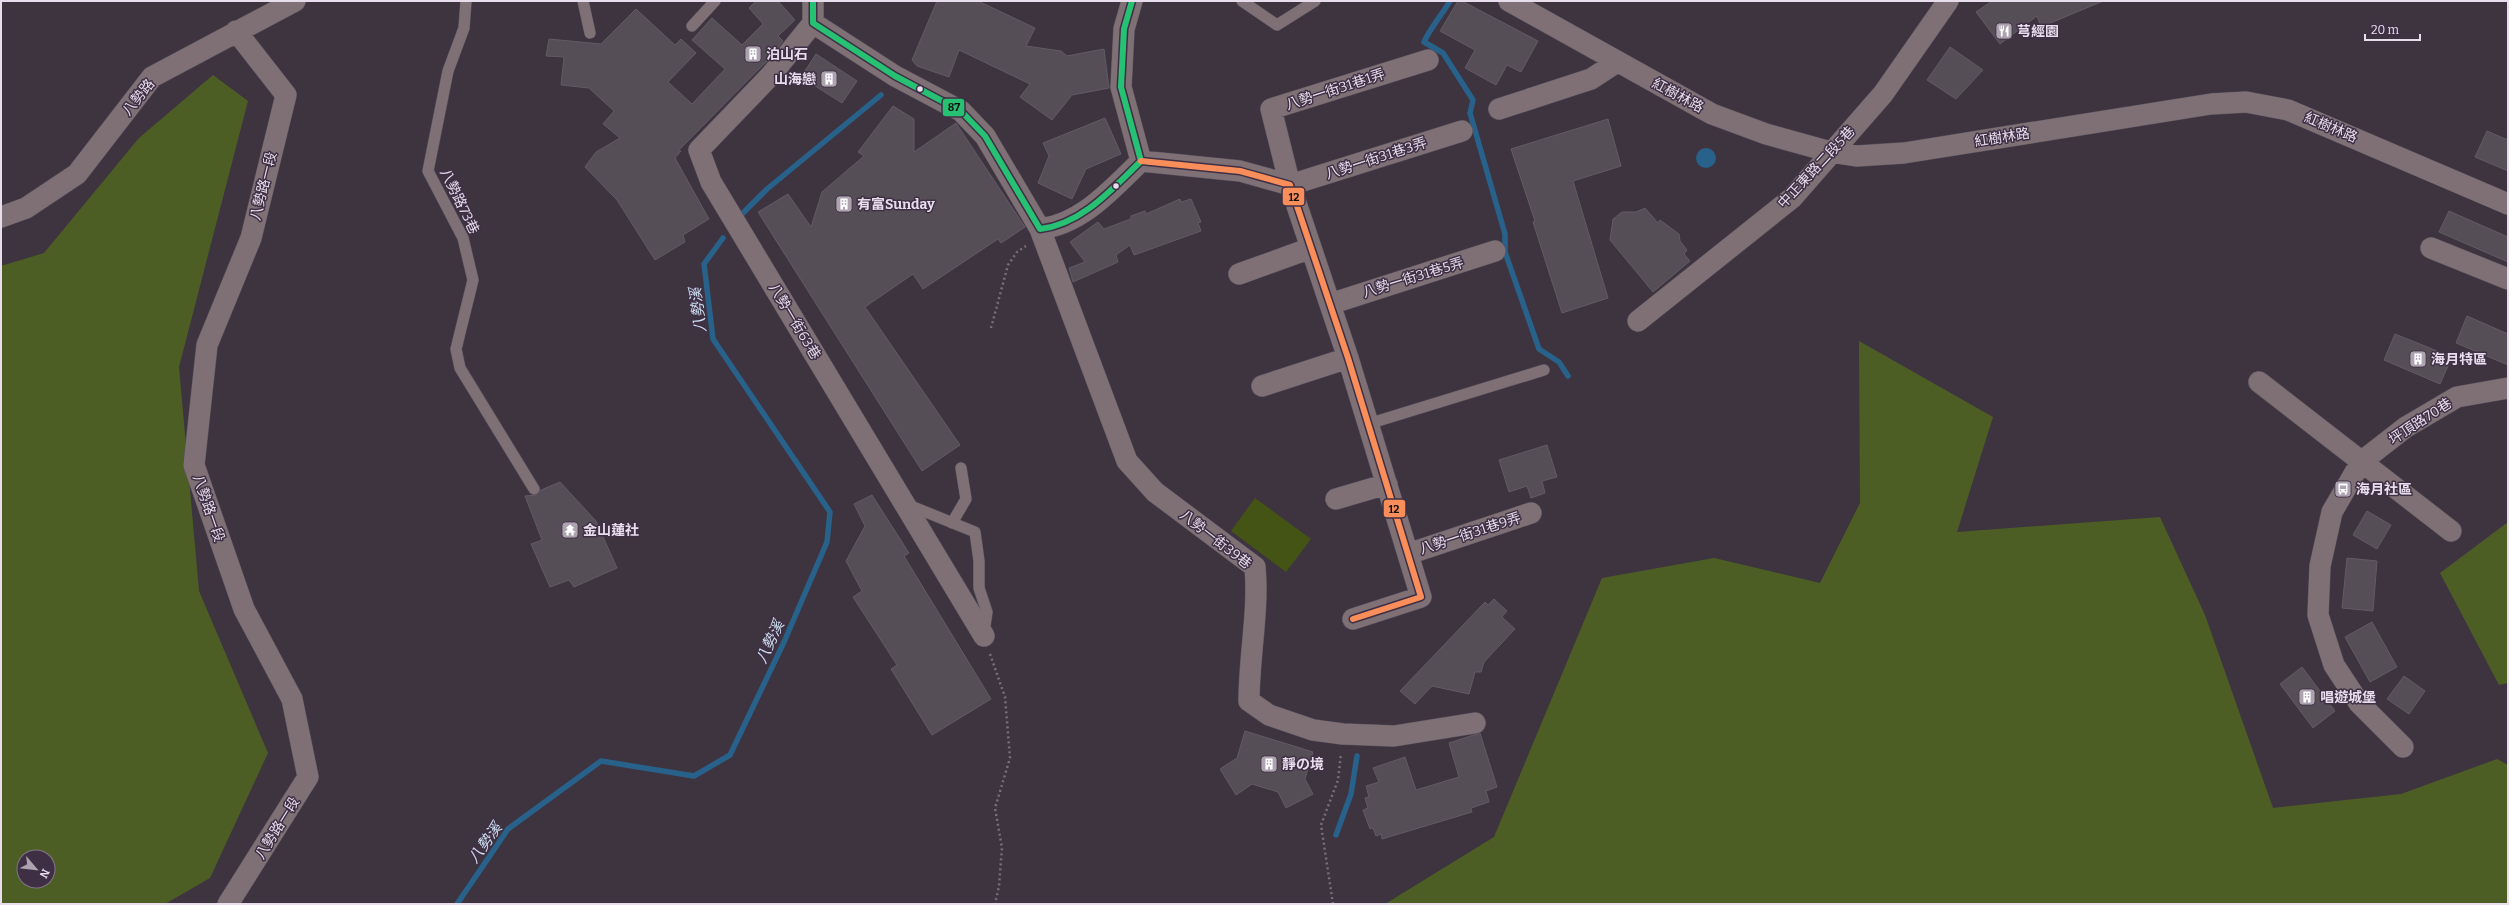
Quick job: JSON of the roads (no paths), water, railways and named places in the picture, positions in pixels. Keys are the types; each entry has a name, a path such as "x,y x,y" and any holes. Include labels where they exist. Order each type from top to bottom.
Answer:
{"street":[{"name":"八勢路","path":"1,217 26,208 76,174 152,77 295,1"},
{"path":"813,1 813,23 895,76 960,111 985,136 1040,229 1058,226 1100,200 1141,161 1240,171 1290,186 1348,358 1421,597 1353,619"},
{"path":"1132,1 1124,29 1121,87 1141,161"},
{"name":"紅樹林路","path":"1509,1 1712,114 1766,134 1831,152 1857,156 1904,153 2211,104 2246,102 2288,110 2508,204"},
{"name":"中正東路二段5巷","path":"1638,321 1792,198 1883,94 1948,1"},
{"name":"八勢一街63巷","path":"813,23 771,75 699,150 711,182 984,636"},
{"name":"八勢路一段","path":"228,904 308,777 292,699 244,609 194,465 207,345 251,238 286,95 236,32"},
{"name":"八勢一街31巷1弄","path":"1290,186 1271,109 1428,60"},
{"path":"1499,108 1591,78 1617,62"},
{"name":"八勢一街31巷3弄","path":"1290,186 1462,131"},
{"name":"八勢一街39巷","path":"1040,229 1127,460 1155,492 1255,567 1258,595 1249,670 1249,701 1269,715 1313,730 1343,734 1394,736 1475,723"},
{"path":"1240,274 1311,248"},
{"path":"2431,248 2508,279"},
{"name":"八勢一街31巷5弄","path":"1330,304 1496,251"},
{"path":"1262,386 1348,358"},
{"path":"2259,382 2451,531"},
{"name":"坪頂路70巷","path":"2403,747 2359,703 2334,665 2318,615 2320,566 2332,512 2361,462 2406,427 2457,397 2508,388"},
{"path":"1336,499 1386,484"},
{"name":"八勢一街31巷9弄","path":"1408,554 1532,513"}],"lane":[{"name":"八勢路73巷","path":"466,1 464,28 448,71 428,171 463,238 473,280 456,349 460,368 534,490"},
{"path":"583,1 590,33"},
{"path":"692,26 715,1"},
{"path":"1242,1 1277,25 1315,2"},
{"path":"1368,424 1544,370"},
{"path":"952,523 966,499 961,468"},
{"path":"905,504 975,532 979,561 979,588 987,612 984,636"}],"water":[{"path":"1706,148 1713,151 1716,158 1713,165 1706,168 1699,165 1696,158 1699,151"}],"waterway":[{"path":"1450,1 1424,42 1443,53 1473,100 1470,113 1505,234 1505,252 1539,349 1559,362 1568,376"},
{"name":"八勢溪","path":"741,215 767,189 881,95"},
{"name":"八勢溪","path":"457,904 508,829 601,761 694,776 730,755 784,642 827,542 830,512 713,339 704,264 723,238"},
{"path":"1336,835 1351,794 1357,756"}],"place":[{"name":"芎經園","path":"2004,31"},
{"name":"泊山石","path":"753,54"},
{"name":"山海戀","path":"829,79"},
{"name":"有富Sunday","path":"844,204"},
{"name":"海月特區","path":"2418,359"},
{"name":"海月社區","path":"2343,489"},
{"name":"金山蓮社","path":"570,530"},
{"name":"唱遊城堡","path":"2307,697"},
{"name":"靜の境","path":"1269,764"}]}
